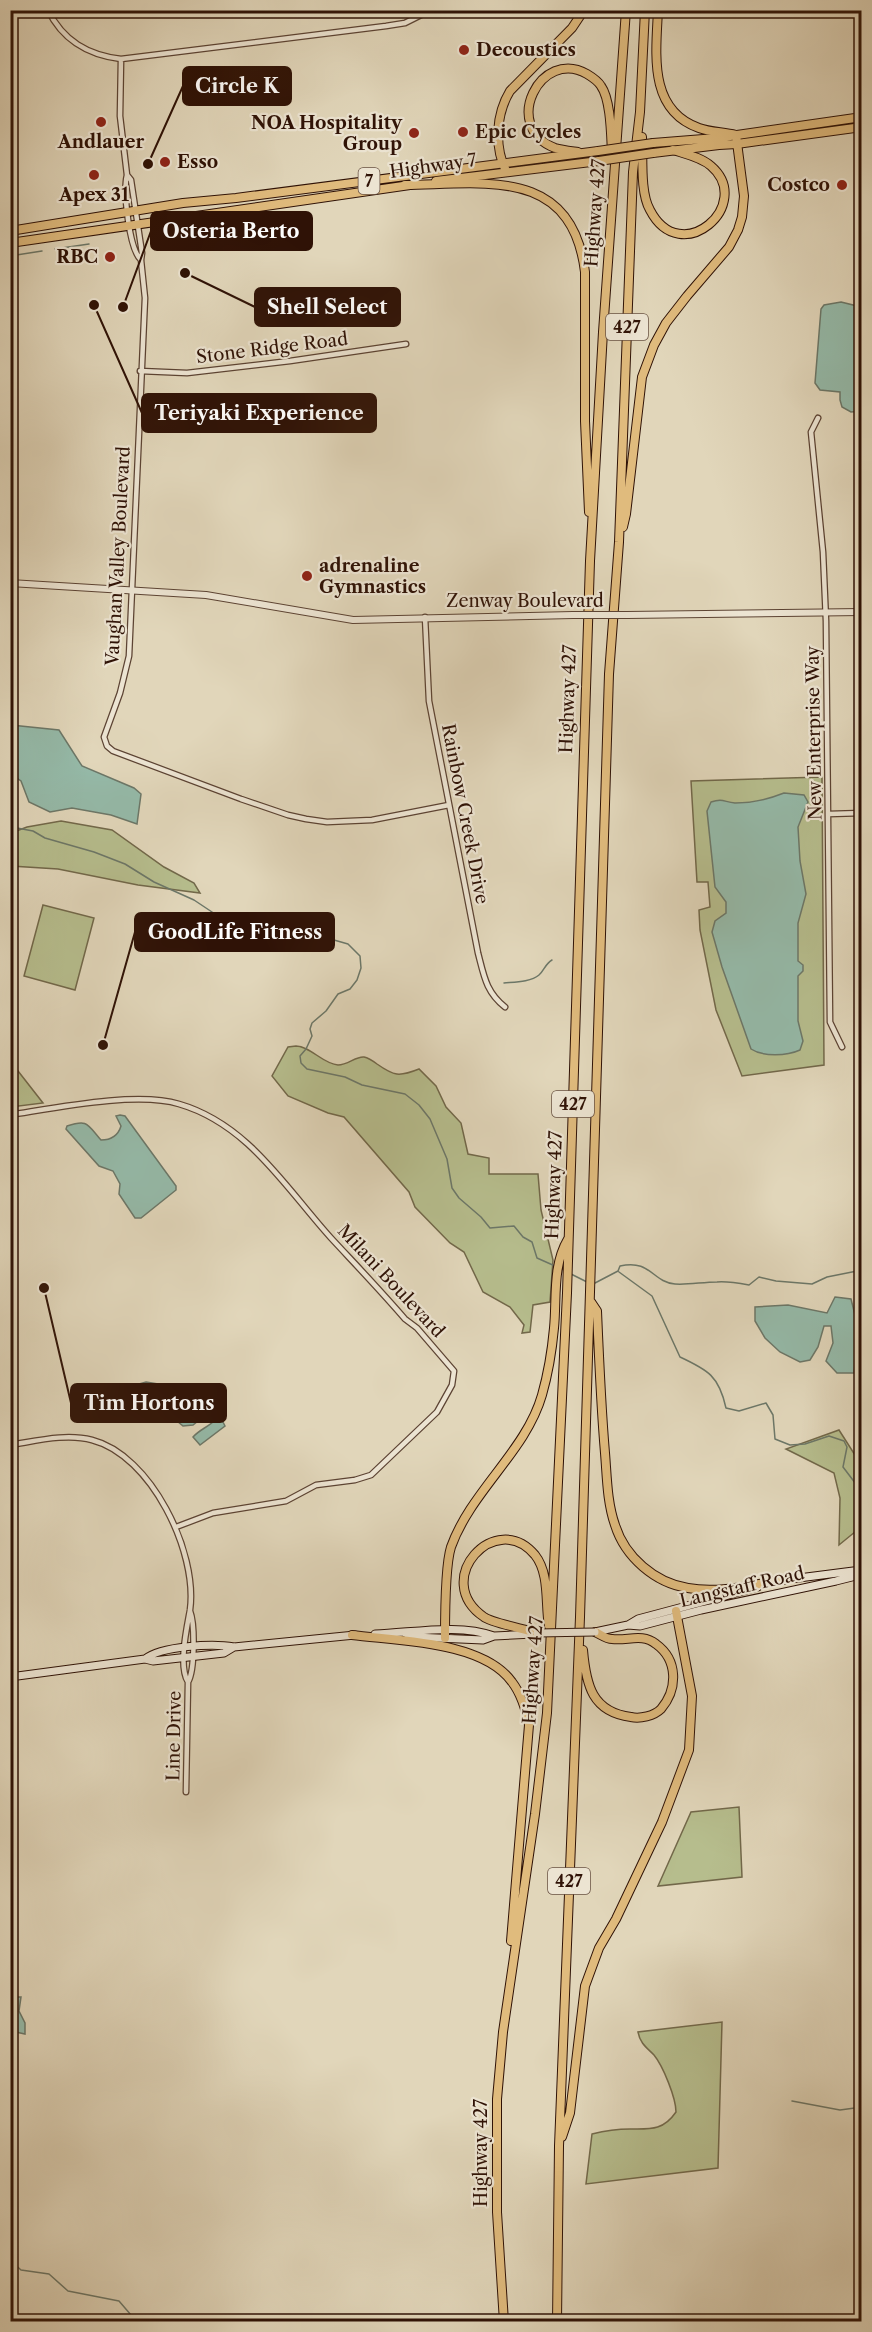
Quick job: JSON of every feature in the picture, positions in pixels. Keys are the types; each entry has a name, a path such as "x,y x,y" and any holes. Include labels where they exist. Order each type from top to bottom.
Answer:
{"highway":[{"path":"506,171 501,162 498,127 504,101 510,90 572,28 585,10"},
{"name":"Highway 427","path":"504,2322 497,2212 497,2099 503,2032 540,1774 552,1642 567,1293 564,1258 569,1239 590,561 626,10"},
{"name":"Highway 427","path":"557,2322 559,2146 591,1302 609,674 619,542 633,172 640,112 645,10"},
{"path":"619,542 626,514 642,377 654,345 666,323 729,247 738,230 744,196 736,135 698,128 682,120 667,105 661,92 656,64 658,10"},
{"path":"578,152 555,148 547,143 538,136 529,118 530,96 538,84 548,74 564,69 579,70 601,86 606,99 614,178"},
{"path":"640,112 645,197 650,210 661,225 670,231 696,233 711,224 717,217 723,201 723,186 711,166 673,150"},
{"path":"405,185 494,183 528,190 560,212 569,222 577,237 583,251 585,272 585,421 590,561"},
{"path":"445,1634 450,1550 473,1505 534,1417 547,1377 554,1329 556,1292 564,1258"},
{"path":"591,1302 597,1311 609,1500 615,1527 628,1550 640,1565 661,1580 686,1588 711,1591 787,1579"},
{"path":"537,1633 487,1619 473,1609 465,1594 464,1577 468,1560 479,1548 490,1542 504,1540 522,1544 535,1555 543,1570 545,1608 552,1642"},
{"path":"559,2146 570,2113 585,1986 599,1948 616,1919 666,1811 689,1750 692,1696 677,1614"},
{"path":"580,1617 585,1668 590,1689 603,1708 616,1715 640,1718 660,1710 675,1682 672,1664 665,1652 654,1642 636,1636 611,1639 595,1632"},
{"path":"352,1635 425,1643 469,1652 493,1665 512,1680 525,1708 529,1725 503,2032"}],"main road":[{"name":"Highway 7","path":"10,231 132,211 578,152 736,135 861,117"},
{"name":"Highway 7","path":"10,243 506,171 861,127"},
{"name":"Langstaff Road","path":"145,1659 152,1653 189,1648 221,1645 234,1647 352,1635 405,1634 414,1630 445,1634 484,1632 494,1636 595,1632 628,1625 640,1626 787,1579 861,1570"},
{"name":"Langstaff Road","path":"677,1614 836,1581 852,1577 861,1570"},
{"name":"Langstaff Road","path":"10,1677 145,1659 153,1661 225,1653 234,1647"}],"street":[{"path":"48,10 58,27 83,49 120,59 396,24 421,17 431,10"},
{"name":"Vaughan Valley Boulevard","path":"120,59 120,116 127,175 131,180 135,255 141,260 145,298 129,656 120,693 104,737 107,746 113,751 241,800 306,819 327,822 372,820 449,805"},
{"name":"Stone Ridge Road","path":"140,371 188,373 406,344"},
{"name":"New Enterprise Way","path":"818,418 811,432 823,552 825,613 830,1022 842,1047"},
{"name":"Zenway Boulevard","path":"10,583 206,596 353,620 425,617 861,612"},
{"name":"Rainbow Creek Drive","path":"425,617 429,701 449,805 485,980 494,998 505,1008"},
{"path":"829,814 861,813"},
{"name":"Milani Boulevard","path":"10,1115 141,1099 177,1103 211,1116 235,1132 261,1156 331,1238 405,1319 417,1328 454,1371 452,1385 437,1413 371,1475 355,1480 316,1485 286,1501 213,1512 176,1527"},
{"name":"Line Drive","path":"10,1445 75,1437 105,1444 124,1455 138,1469 162,1501 176,1527 190,1585 190,1611 193,1619 185,1677 188,1682 186,1791"}],"shaded area":[{"path":"841,302 857,306 861,313 861,411 851,412 842,407 840,392 820,390 815,383 821,309 824,305"},
{"path":"11,725 59,730 82,766 134,788 141,794 137,824 111,815 72,808 50,812 29,802 21,781 11,774"},
{"path":"822,777 824,1065 742,1076 716,1010 700,930 699,910 710,907 708,882 697,882 691,781"},
{"path":"784,793 804,795 808,802 798,827 800,861 806,894 798,923 798,961 803,965 803,971 798,976 798,1021 803,1041 800,1050 775,1055 751,1049 712,932 715,921 726,913 726,902 715,887 707,811 711,802 715,801 748,802"},
{"path":"61,821 112,830 164,867 194,883 200,893 138,885 58,869 11,866 11,833 27,827"},
{"path":"43,905 94,918 75,990 24,976"},
{"path":"296,1046 332,1064 345,1064 364,1057 397,1074 419,1069 436,1086 446,1107 461,1123 468,1154 489,1158 489,1174 538,1174 541,1210 553,1260 550,1302 533,1305 530,1332 522,1333 524,1325 510,1307 483,1292 464,1252 450,1243 415,1207 409,1192 344,1117 328,1113 288,1096 272,1076 288,1047"},
{"path":"11,1062 43,1103 11,1107"},
{"path":"116,1116 125,1116 176,1186 176,1190 141,1218 135,1218 119,1194 120,1184 113,1171 99,1166 66,1129 67,1126 83,1123 87,1124 101,1140 108,1139 114,1137 120,1129 121,1126"},
{"path":"835,1297 851,1299 859,1331 854,1373 837,1373 826,1361 833,1343 831,1326 824,1326 818,1347 810,1360 800,1362 780,1352 765,1338 755,1321 755,1307 788,1305 827,1313"},
{"path":"146,1382 158,1384 177,1405 182,1405 207,1393 216,1396 218,1405 193,1425 183,1426 142,1392 139,1384"},
{"path":"221,1418 225,1426 200,1445 193,1437 216,1419"},
{"path":"839,1430 855,1455 858,1483 862,1486 861,1527 839,1545 840,1498 834,1473 786,1449"},
{"path":"739,1807 742,1877 658,1886 691,1812"},
{"path":"11,1997 21,1997 19,2011 25,2023 25,2034 11,2031"},
{"path":"722,2022 718,2168 586,2184 592,2134 615,2130 656,2128 666,2123 676,2112 665,2074 658,2060 642,2042 638,2032"}],"waterway":[{"path":"55,249 89,244"},
{"path":"10,256 42,251"},
{"path":"10,832 17,828 33,831 45,838 94,852 125,864 154,882 194,900 215,914 278,924 348,944 360,956 361,968 357,980 350,989 338,994 326,1011 312,1023 310,1029 312,1036 300,1056 301,1063 307,1069 345,1077 362,1085 405,1094 419,1105 430,1119 447,1159 452,1188 459,1198 490,1228 514,1226 523,1237 532,1242 537,1258 555,1266"},
{"path":"504,983 532,979 541,973 552,960"},
{"path":"595,1283 618,1271 620,1266 630,1265 645,1268 661,1279 675,1284 725,1282 749,1285 759,1277 812,1284 827,1277 862,1270"},
{"path":"619,1272 652,1296 680,1357 711,1375 720,1388 726,1408 739,1411 766,1403 773,1415 775,1439 790,1445 805,1444 829,1436 844,1441 847,1447 843,1467 862,1492"},
{"path":"571,1274 587,1282"},
{"path":"792,2101 840,2110 862,2107"},
{"path":"10,2260 21,2270 49,2274 68,2291 119,2301 137,2322"},
{"path":"156,2322 162,2322"}],"place":[{"name":"Decoustics","path":"464,50"},
{"name":"Andlauer","path":"101,122"},
{"name":"Epic Cycles","path":"463,132"},
{"name":"NOA Hospitality Group","path":"414,133"},
{"name":"Esso","path":"165,162"},
{"name":"Circle K","path":"148,164"},
{"name":"Apex 31","path":"94,175"},
{"name":"Costco","path":"842,185"},
{"name":"RBC","path":"110,257"},
{"name":"Shell Select","path":"185,273"},
{"name":"Teriyaki Experience","path":"94,305"},
{"name":"Osteria Berto","path":"123,307"},
{"name":"adrenaline Gymnastics","path":"307,576"},
{"name":"GoodLife Fitness","path":"103,1045"},
{"name":"Tim Hortons","path":"44,1288"}]}
